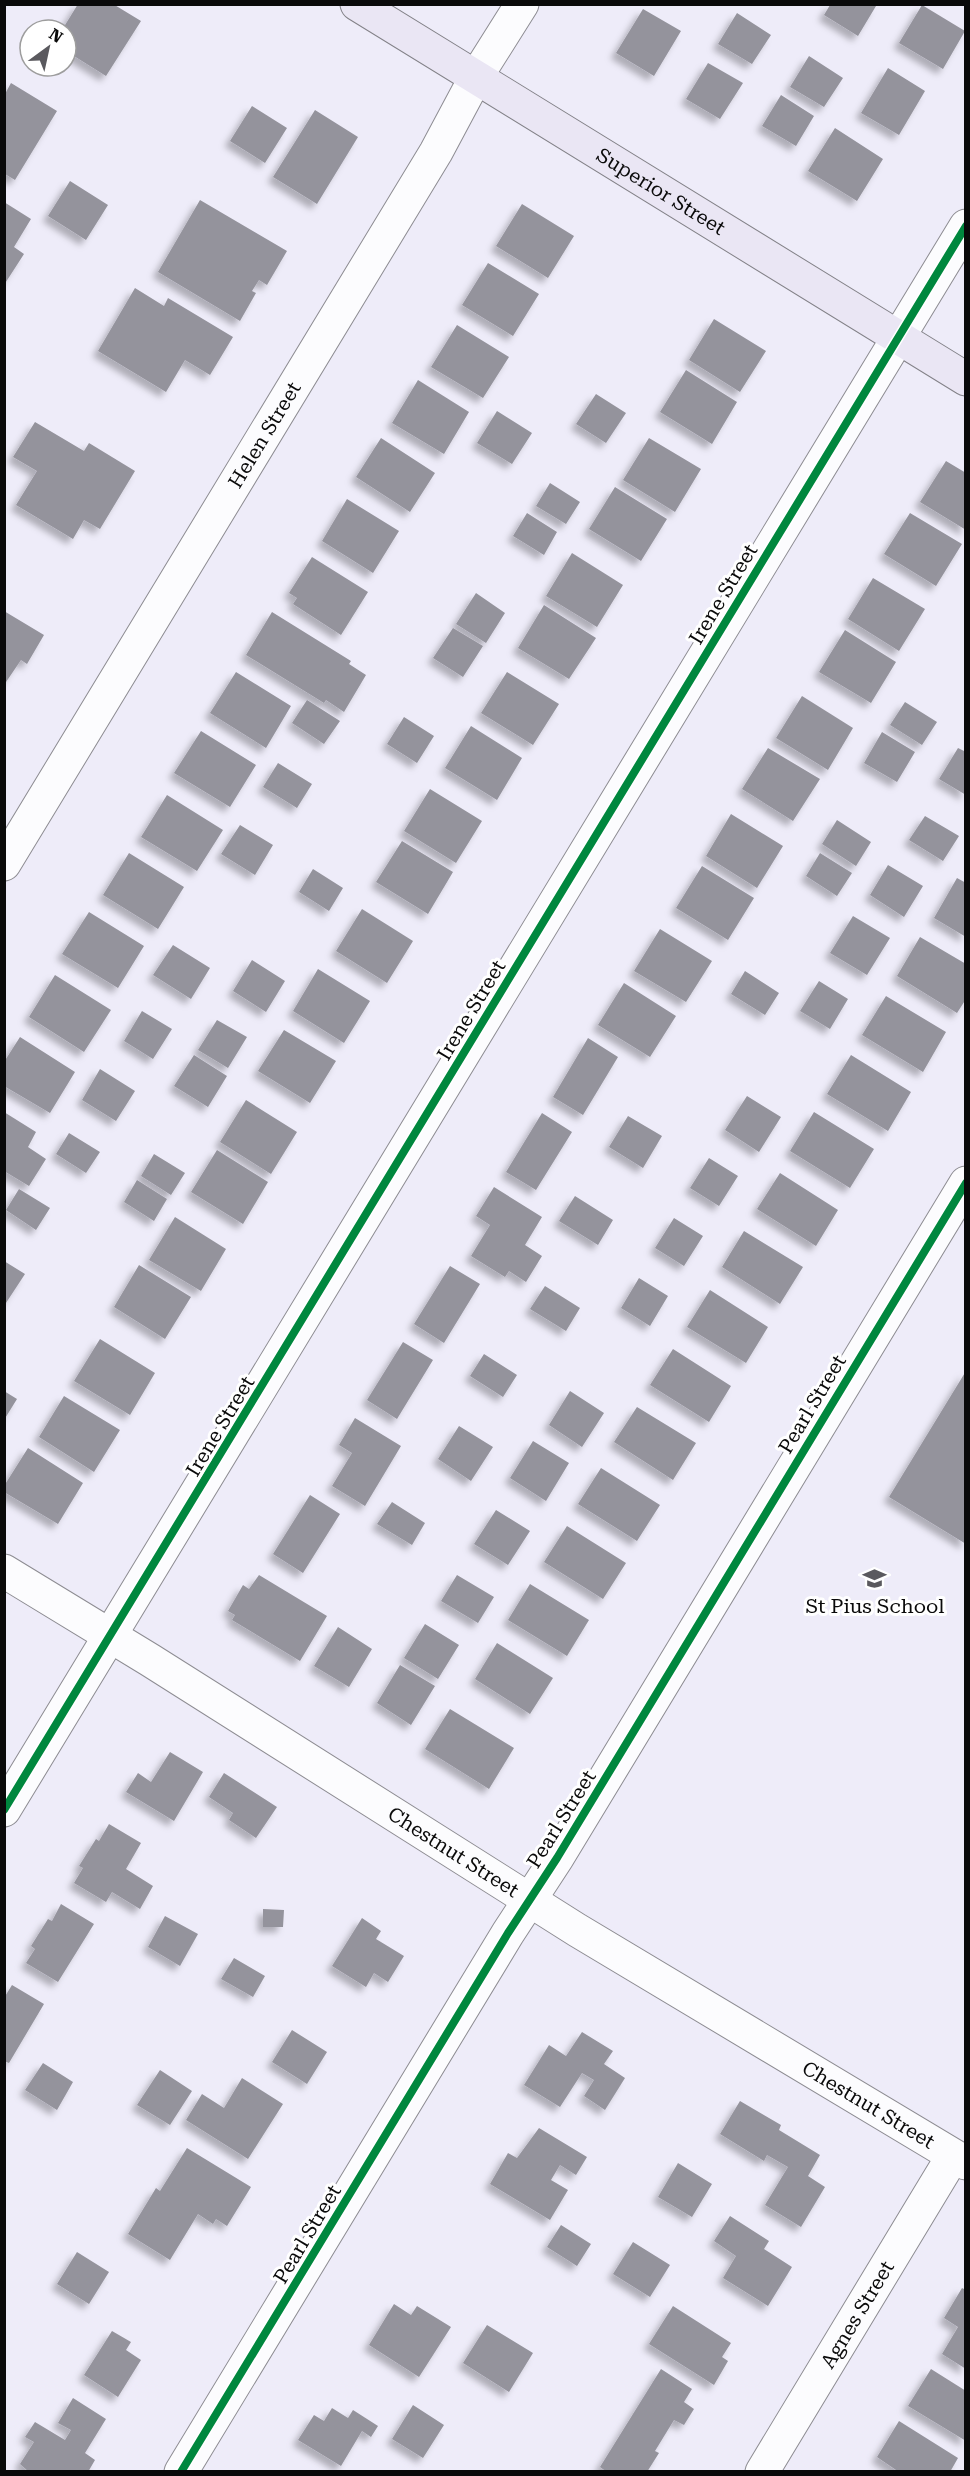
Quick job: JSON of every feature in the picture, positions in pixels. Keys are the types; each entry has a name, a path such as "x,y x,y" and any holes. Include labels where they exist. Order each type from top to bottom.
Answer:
{"street":[{"name":"Superior Street","path":"357,4 966,379"},
{"name":"Helen Street","path":"4,864 436,152 476,77 522,4"},
{"name":"Irene Street","path":"4,1810 966,226"},
{"name":"Pearl Street","path":"181,2472 966,1183"},
{"name":"Chestnut Street","path":"4,1571 530,1900 959,2160"},
{"name":"Agnes Street","path":"762,2472 959,2160"}],"building":[{"path":"78,4 113,4 141,21 106,76 78,58 78,18 69,18"},
{"path":"830,5 876,6 858,36 824,15"},
{"path":"922,5 965,31 943,69 899,43"},
{"path":"643,9 681,31 654,76 616,53"},
{"path":"737,13 771,35 752,64 718,44"},
{"path":"809,56 843,78 824,107 790,87"},
{"path":"708,63 743,83 720,119 686,99"},
{"path":"888,68 925,91 899,135 861,113"},
{"path":"11,83 57,111 15,180 5,174 5,94"},
{"path":"781,95 814,116 796,146 762,126"},
{"path":"252,106 287,128 265,163 230,141"},
{"path":"315,110 358,137 317,204 273,177"},
{"path":"835,128 883,159 857,201 808,171"},
{"path":"70,181 108,205 86,240 48,216"},
{"path":"200,200 287,251 267,285 259,280 252,291 256,293 240,321 158,272"},
{"path":"4,202 31,219 14,247 24,254 4,285"},
{"path":"522,204 574,236 548,278 496,246"},
{"path":"488,263 539,294 513,336 462,305"},
{"path":"135,288 164,306 168,298 233,337 210,375 185,360 166,392 98,351"},
{"path":"714,319 766,351 740,392 689,360"},
{"path":"457,325 509,357 483,398 431,367"},
{"path":"686,370 737,402 712,444 660,412"},
{"path":"418,380 469,412 444,454 392,423"},
{"path":"596,394 626,413 606,443 576,424"},
{"path":"497,411 532,433 512,464 477,443"},
{"path":"35,422 84,451 89,443 135,471 100,529 84,520 73,539 16,505 37,471 13,457"},
{"path":"381,438 435,473 410,512 356,477"},
{"path":"649,438 701,469 675,512 623,480"},
{"path":"946,461 966,473 966,530 920,502"},
{"path":"550,483 580,502 566,524 536,506"},
{"path":"615,487 667,519 641,561 589,529"},
{"path":"347,499 399,531 373,573 322,541"},
{"path":"527,513 557,532 544,555 513,536"},
{"path":"910,513 962,544 936,586 884,554"},
{"path":"572,553 623,585 597,627 546,596"},
{"path":"312,557 368,592 341,635 293,604 297,598 289,593"},
{"path":"873,578 925,609 899,651 848,619"},
{"path":"476,593 505,613 486,643 456,624"},
{"path":"544,605 596,638 569,679 518,648"},
{"path":"4,611 44,635 27,664 21,660 4,685"},
{"path":"272,612 351,661 349,664 366,675 344,712 326,700 324,703 246,655"},
{"path":"453,628 483,646 463,677 433,658"},
{"path":"845,630 896,662 871,703 819,672"},
{"path":"236,672 291,706 266,748 210,713"},
{"path":"507,672 559,704 533,745 481,713"},
{"path":"802,696 853,728 828,770 776,738"},
{"path":"307,700 340,721 324,744 292,723"},
{"path":"905,702 937,722 922,745 890,725"},
{"path":"404,717 434,736 417,763 387,744"},
{"path":"471,726 522,758 497,800 445,768"},
{"path":"201,731 256,765 230,807 174,773"},
{"path":"882,732 915,752 897,782 864,763"},
{"path":"768,748 820,779 793,821 742,789"},
{"path":"958,748 966,752 966,795 939,779"},
{"path":"278,763 312,784 297,808 263,787"},
{"path":"430,789 482,821 456,863 404,831"},
{"path":"167,795 223,830 197,871 141,837"},
{"path":"731,814 783,846 757,888 706,856"},
{"path":"925,816 959,836 943,861 909,840"},
{"path":"837,820 871,842 856,866 822,844"},
{"path":"240,825 273,845 255,875 221,854"},
{"path":"402,841 453,872 428,914 376,882"},
{"path":"129,853 184,887 158,929 103,895"},
{"path":"820,853 852,873 837,896 806,876"},
{"path":"888,865 923,886 904,917 870,895"},
{"path":"702,866 754,898 728,940 676,908"},
{"path":"313,869 343,888 329,911 299,892"},
{"path":"957,878 966,883 966,937 934,918"},
{"path":"362,909 413,941 387,983 336,951"},
{"path":"89,912 144,946 118,988 62,954"},
{"path":"853,916 890,938 867,975 830,953"},
{"path":"660,929 712,961 686,1002 634,971"},
{"path":"920,937 966,964 966,999 957,1013 897,976"},
{"path":"173,945 210,968 191,999 153,975"},
{"path":"252,960 285,981 266,1012 233,991"},
{"path":"318,969 370,1001 344,1043 293,1011"},
{"path":"745,971 779,993 765,1015 731,994"},
{"path":"55,975 111,1010 84,1052 29,1017"},
{"path":"819,981 848,999 830,1029 800,1011"},
{"path":"624,983 676,1016 650,1057 598,1025"},
{"path":"886,996 946,1032 923,1072 862,1035"},
{"path":"142,1011 172,1029 153,1059 124,1041"},
{"path":"217,1020 247,1037 228,1068 198,1050"},
{"path":"284,1030 336,1061 310,1103 258,1071"},
{"path":"20,1037 75,1072 50,1113 4,1086 4,1062"},
{"path":"588,1038 618,1057 583,1115 553,1097"},
{"path":"194,1055 227,1076 208,1107 174,1086"},
{"path":"851,1055 911,1092 888,1131 827,1094"},
{"path":"100,1069 135,1091 116,1121 82,1100"},
{"path":"747,1096 781,1117 759,1152 725,1130"},
{"path":"246,1100 297,1132 271,1174 220,1142"},
{"path":"4,1112 36,1132 28,1147 46,1159 29,1186 4,1171"},
{"path":"814,1112 874,1149 850,1188 790,1151"},
{"path":"542,1113 572,1132 536,1190 506,1172"},
{"path":"628,1116 662,1136 643,1168 609,1147"},
{"path":"69,1133 100,1152 86,1173 56,1154"},
{"path":"217,1150 268,1182 243,1224 191,1192"},
{"path":"154,1154 185,1173 171,1195 141,1176"},
{"path":"709,1158 738,1176 719,1206 690,1188"},
{"path":"780,1173 838,1210 816,1246 757,1209"},
{"path":"137,1180 167,1199 154,1221 124,1202"},
{"path":"494,1187 542,1217 525,1245 542,1256 526,1282 509,1271 505,1277 471,1256 490,1225 476,1216"},
{"path":"19,1189 50,1208 36,1230 6,1210"},
{"path":"575,1196 613,1220 598,1245 559,1221"},
{"path":"175,1217 226,1249 201,1291 149,1260"},
{"path":"674,1218 703,1236 684,1266 655,1248"},
{"path":"744,1231 803,1267 780,1304 722,1267"},
{"path":"4,1261 25,1274 4,1306"},
{"path":"139,1265 191,1297 165,1339 114,1307"},
{"path":"450,1266 480,1284 444,1343 414,1324"},
{"path":"639,1278 668,1296 650,1326 621,1308"},
{"path":"545,1286 580,1308 566,1331 530,1309"},
{"path":"710,1290 768,1327 746,1363 687,1327"},
{"path":"100,1339 155,1373 130,1415 74,1381"},
{"path":"403,1342 433,1360 397,1419 367,1400"},
{"path":"673,1349 731,1386 709,1422 650,1385"},
{"path":"484,1354 517,1375 503,1397 470,1376"},
{"path":"966,1371 966,1544 889,1497"},
{"path":"4,1391 17,1399 4,1420"},
{"path":"570,1391 604,1413 582,1447 549,1425"},
{"path":"64,1396 120,1430 94,1472 39,1437"},
{"path":"637,1407 696,1443 673,1480 614,1442"},
{"path":"355,1418 401,1446 365,1506 332,1486 352,1453 339,1445"},
{"path":"459,1426 493,1447 471,1481 438,1459"},
{"path":"533,1441 569,1463 546,1501 510,1478"},
{"path":"28,1448 83,1483 58,1524 4,1492 4,1486"},
{"path":"601,1468 660,1505 637,1541 578,1504"},
{"path":"310,1495 340,1514 303,1573 273,1554"},
{"path":"392,1502 425,1523 412,1545 377,1524"},
{"path":"496,1510 530,1531 508,1565 474,1544"},
{"path":"567,1526 626,1563 603,1599 544,1562"},
{"path":"259,1575 327,1616 300,1661 232,1620 235,1615 228,1611 243,1585 249,1589"},
{"path":"457,1575 494,1597 478,1623 441,1601"},
{"path":"530,1584 589,1620 567,1656 508,1620"},
{"path":"425,1624 459,1645 438,1679 404,1658"},
{"path":"338,1627 372,1649 349,1687 314,1666"},
{"path":"497,1643 553,1678 530,1714 475,1679"},
{"path":"400,1665 435,1686 411,1725 377,1703"},
{"path":"450,1709 514,1748 489,1789 425,1749"},
{"path":"170,1752 203,1772 174,1821 126,1792 138,1773 151,1782"},
{"path":"224,1773 277,1807 256,1838 229,1820 233,1813 209,1797"},
{"path":"109,1824 141,1843 126,1869 153,1886 140,1909 112,1892 106,1902 74,1883 83,1868 79,1866 96,1839 99,1841"},
{"path":"61,1904 94,1924 58,1982 26,1963 35,1949 31,1946 48,1919 52,1921"},
{"path":"263,1909 284,1910 283,1927 263,1927"},
{"path":"165,1916 198,1934 180,1966 148,1947"},
{"path":"362,1918 381,1931 376,1939 404,1956 388,1982 374,1973 366,1987 332,1966"},
{"path":"234,1958 265,1976 253,1997 221,1979"},
{"path":"12,1985 44,2004 9,2063 4,2061 4,1998"},
{"path":"292,2030 327,2052 307,2084 272,2062"},
{"path":"582,2032 613,2051 604,2064 625,2078 605,2110 584,2096 594,2080 582,2073 560,2107 524,2085 549,2045 566,2056"},
{"path":"43,2063 73,2082 57,2110 25,2090"},
{"path":"160,2070 192,2091 170,2125 137,2105"},
{"path":"242,2078 283,2104 248,2159 186,2120 202,2094 224,2108"},
{"path":"740,2101 781,2125 779,2130 820,2155 808,2176 825,2187 801,2227 765,2205 788,2167 767,2155 764,2161 720,2134"},
{"path":"539,2128 587,2157 576,2175 560,2165 551,2180 568,2190 550,2220 490,2184 508,2153 517,2158"},
{"path":"187,2148 251,2187 227,2226 216,2219 213,2224 198,2214 170,2260 128,2234 156,2188 160,2191"},
{"path":"678,2163 712,2184 692,2217 658,2197"},
{"path":"730,2216 769,2241 764,2249 792,2267 768,2306 723,2278 736,2256 714,2241"},
{"path":"561,2225 591,2244 577,2266 547,2247"},
{"path":"633,2242 670,2265 650,2297 613,2274"},
{"path":"77,2252 109,2272 89,2304 57,2284"},
{"path":"962,2288 966,2290 966,2369 942,2354 958,2327 944,2318"},
{"path":"394,2304 411,2315 417,2306 451,2327 419,2377 369,2345"},
{"path":"673,2306 731,2343 722,2357 728,2361 714,2385 649,2344"},
{"path":"487,2325 533,2353 509,2392 463,2363"},
{"path":"112,2331 131,2342 126,2350 141,2360 118,2397 84,2375"},
{"path":"661,2369 692,2389 684,2402 694,2409 684,2425 674,2420 655,2451 659,2453 647,2472 607,2472 600,2467"},
{"path":"931,2369 966,2391 966,2441 908,2406"},
{"path":"73,2398 106,2419 85,2453 95,2460 88,2472 29,2472 20,2464 34,2442 25,2437 35,2422 65,2440 71,2430 58,2423"},
{"path":"413,2405 444,2425 423,2458 392,2439"},
{"path":"332,2408 348,2418 353,2410 378,2426 371,2437 362,2431 341,2466 298,2440 314,2415 324,2421"},
{"path":"899,2421 958,2458 950,2472 899,2472 877,2457"}],"cycle path":[{"path":"4,1810 966,226"},
{"path":"181,2472 966,1183"}],"place":[{"name":"St Pius School","path":"875,1579"}]}
